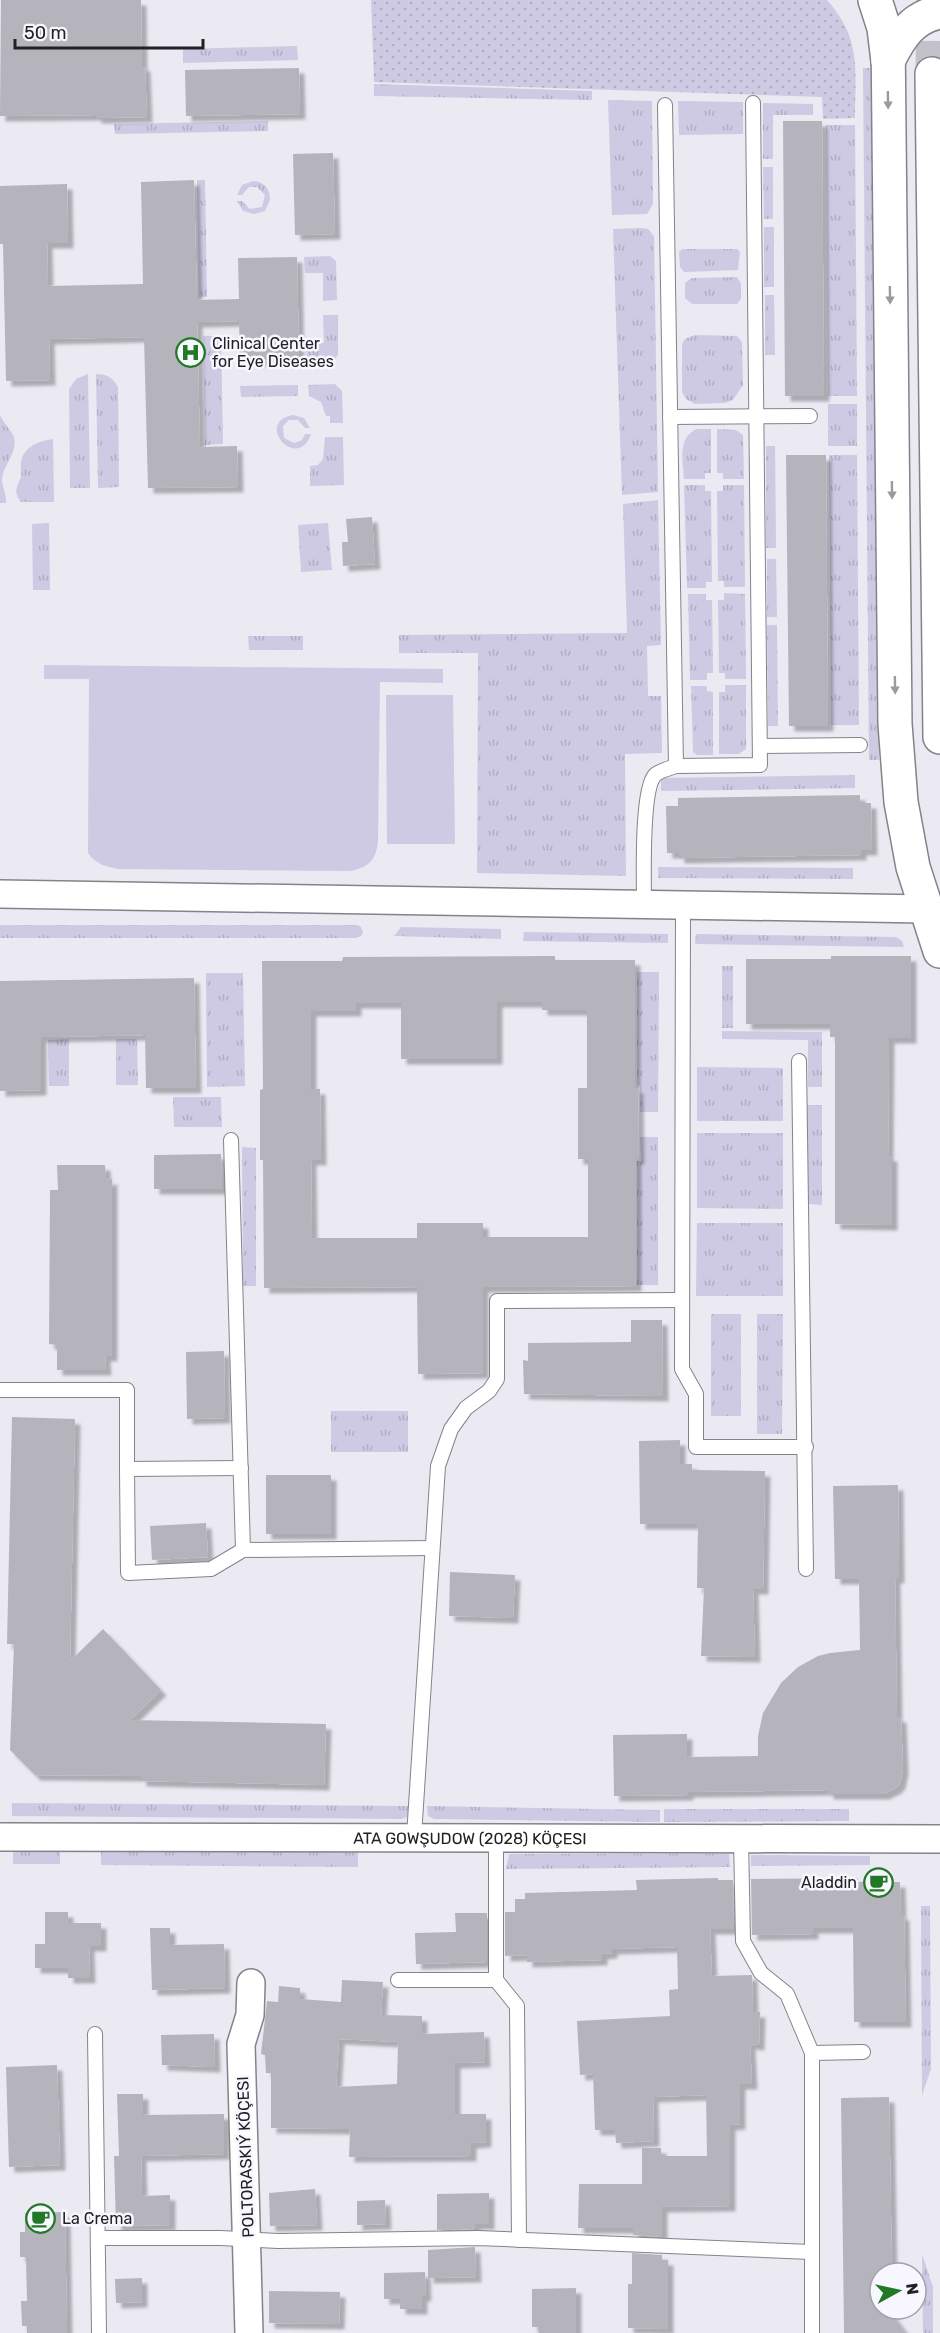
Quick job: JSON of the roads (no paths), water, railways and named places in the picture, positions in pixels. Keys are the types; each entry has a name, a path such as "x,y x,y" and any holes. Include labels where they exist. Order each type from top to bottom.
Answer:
{"main road":[{"path":"874,0 884,28 888,61"},
{"path":"889,0 895,724 902,802 913,867 940,951"},
{"path":"888,61 910,25 940,12"},
{"path":"932,74 940,737"}],"street":[{"path":"0,894 926,909"},
{"name":"ATA GOWŞUDOW (2028) KÖÇESI","path":"0,1837 414,1836 940,1839"},
{"name":"POLTORASKIÝ KÖÇESI","path":"249,2333 241,2044 250,2015 251,1983"}],"lane":[{"path":"644,904 646,815 649,786 656,774 676,766 760,765 753,103"},
{"path":"665,105 676,766"},
{"path":"670,417 810,416"},
{"path":"760,746 860,745"},
{"path":"683,904 682,1370 696,1394 696,1447 806,1448"},
{"path":"800,1061 806,1569"},
{"path":"231,1140 243,1550"},
{"path":"414,1836 438,1466 451,1429 466,1408 489,1391 497,1379 496,1301 682,1300"},
{"path":"0,1390 127,1390 128,1573 211,1569 243,1550 432,1548"},
{"path":"127,1469 241,1468"},
{"path":"496,1837 495,1980 517,2006 519,2240"},
{"path":"741,1838 743,1941 761,1973 787,1994 812,2053 812,2333"},
{"path":"398,1980 495,1980"},
{"path":"95,2034 99,2333"},
{"path":"812,2053 863,2052"},
{"path":"98,2238 519,2240 811,2252"}],"tunnel":[{"path":"932,74 933,0"}],"place":[{"name":"Clinical Center for Eye Diseases","path":"191,352"},
{"name":"Aladdin","path":"878,1882"},
{"name":"La Crema","path":"41,2218"}]}
